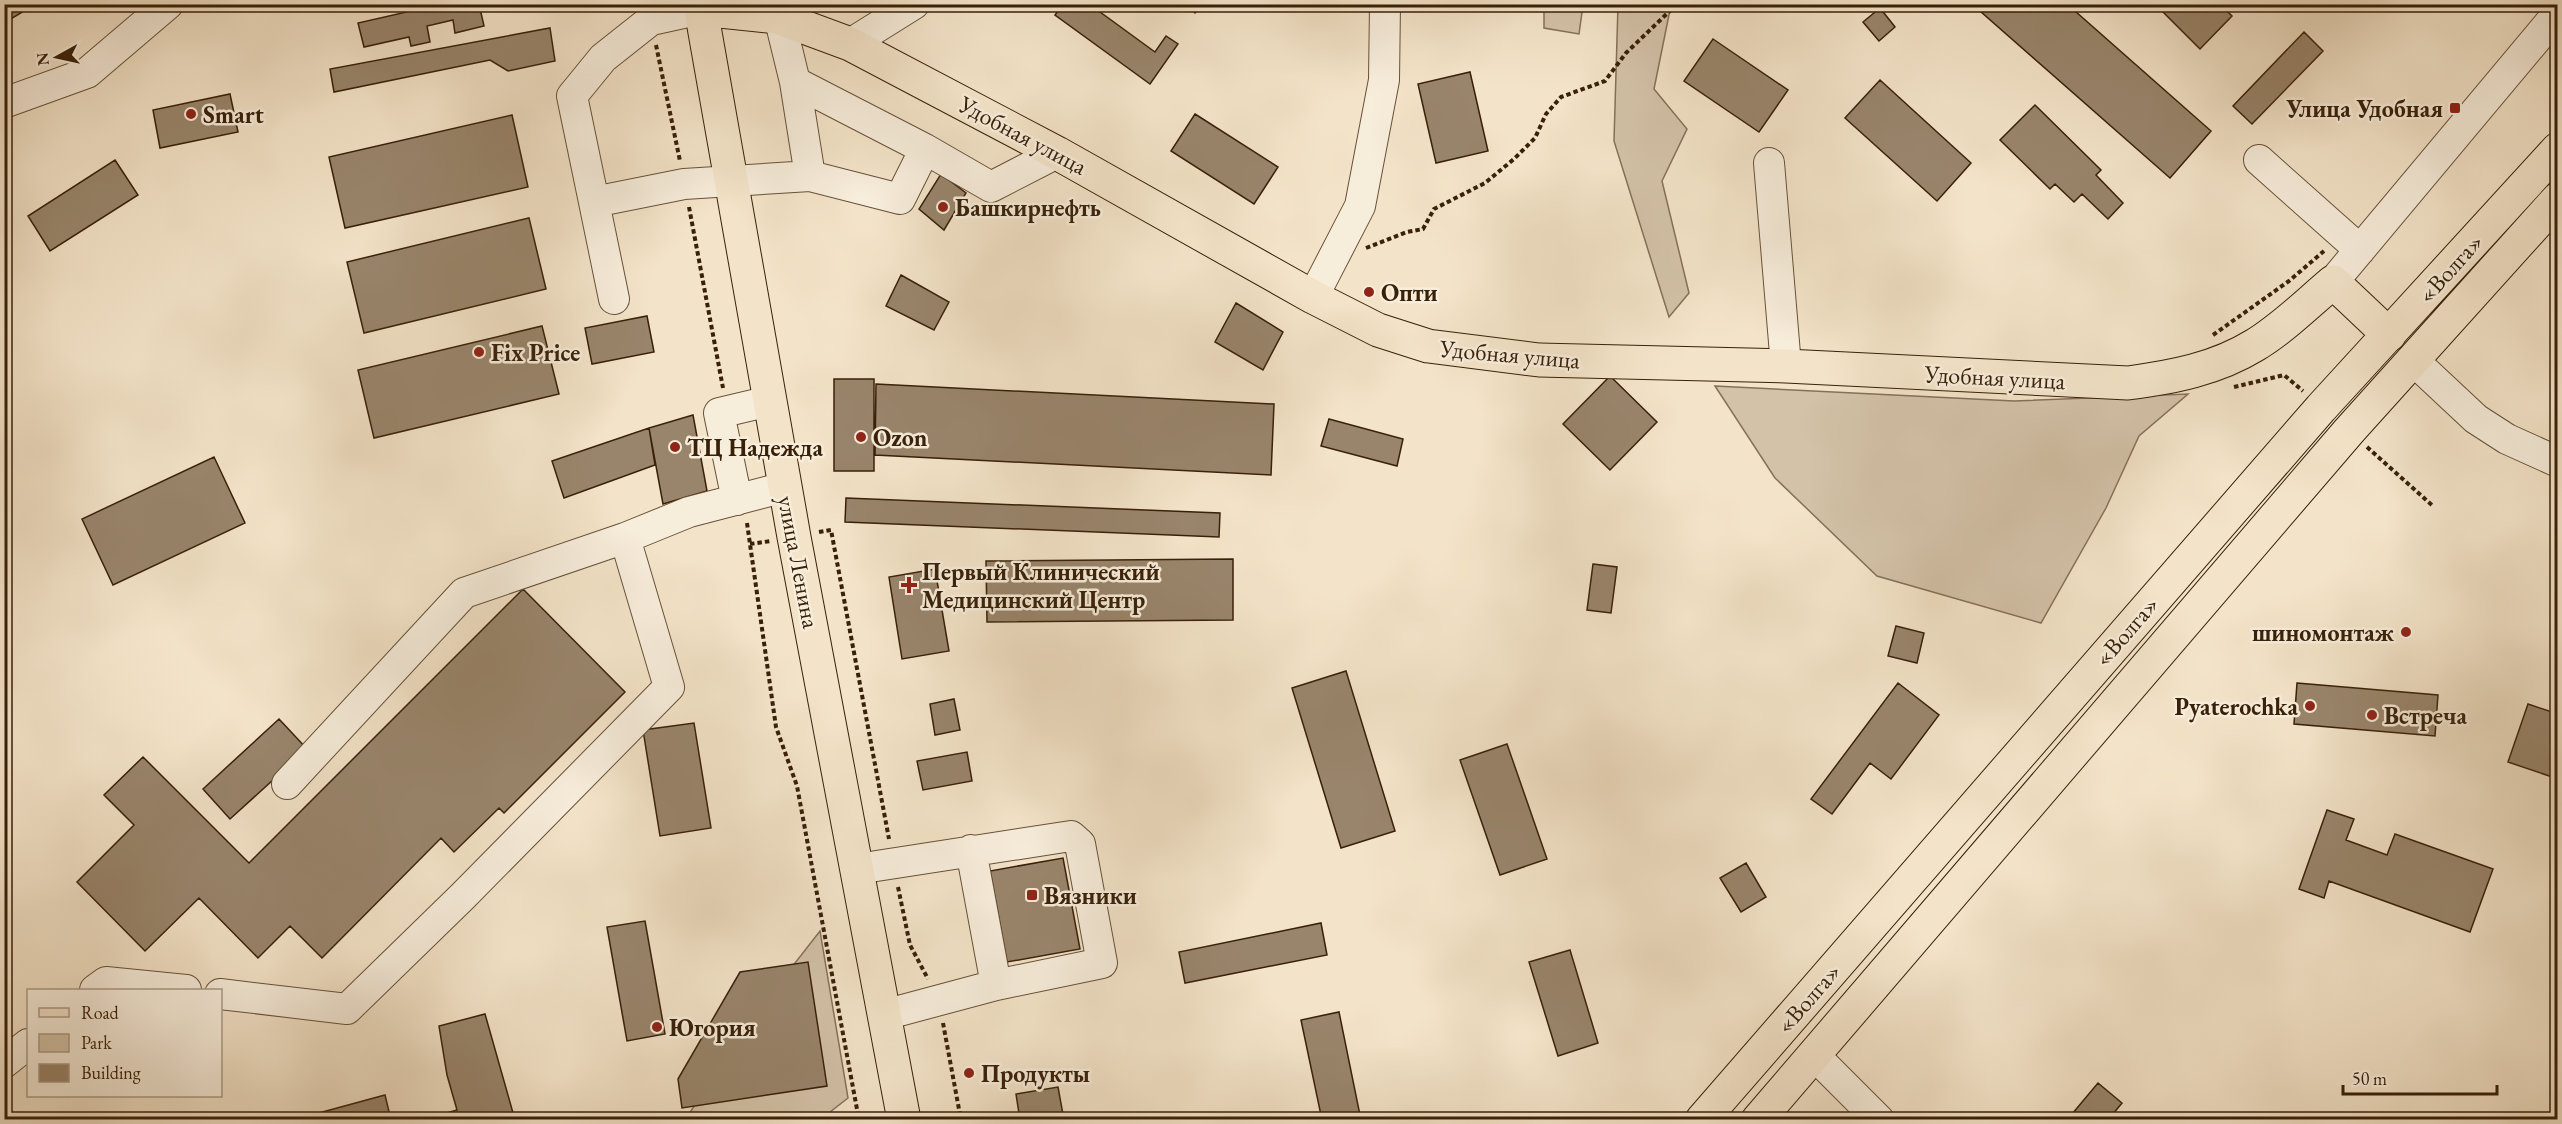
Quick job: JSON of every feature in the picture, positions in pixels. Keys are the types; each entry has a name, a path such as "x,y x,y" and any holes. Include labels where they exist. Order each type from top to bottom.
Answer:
{"main road":[{"name":"Удобная улица","path":"700,7 777,11 850,44 1057,153 1312,297 1378,330 1428,346 1480,355 1539,360 1786,366 2128,383 2180,376 2223,361 2256,345 2333,282"},
{"name":"улица Ленина","path":"700,7 794,537 904,1119"},
{"name":"«Волга»","path":"1702,1119 2321,408 2558,149"},
{"name":"«Волга»","path":"1758,1119 1815,1056 2349,431 2558,199"},
{"path":"2333,282 2414,361"}],"street":[{"path":"4,103 87,73 168,4"},
{"path":"850,44 914,4"},
{"path":"1312,297 1360,206 1384,80 1385,4"},
{"path":"614,298 572,96 603,58 651,20 700,7"},
{"path":"777,11 795,82 810,176"},
{"path":"2333,282 2351,242 2558,13"},
{"path":"795,82 925,149 991,187 1057,153"},
{"path":"594,202 684,184 810,176 900,199 925,149"},
{"path":"2259,160 2351,242"},
{"path":"1769,163 1786,366"},
{"path":"2414,361 2476,419 2507,439 2558,462"},
{"path":"740,499 719,413 770,401"},
{"path":"287,784 464,593 625,538 689,512 785,487"},
{"path":"222,994 347,1009 463,896 669,687 625,538"},
{"path":"857,869 1071,836 1080,844 1086,873 1102,963 996,985 884,1015"},
{"path":"971,850 996,985"},
{"path":"96,989 106,982 176,989"},
{"path":"4,1063 27,1045"},
{"path":"1815,1056 1879,1119"}],"path":[{"path":"1365,249 1407,232 1423,229 1434,209 1485,183 1535,138 1546,114 1561,97 1605,81 1626,53 1677,4"},
{"path":"651,20 727,411"},
{"path":"2321,408 2284,375 2231,388 2223,361 2211,336 2289,281 2351,242"},
{"path":"2349,431 2434,507"},
{"path":"740,499 750,544 776,727 797,786 859,1119"},
{"path":"750,544 831,530 910,945 939,1000 961,1119"}],"green space":[{"path":"1544,5 1583,5 1579,34 1544,28"},
{"path":"1618,5 1671,5 1654,89 1687,129 1662,181 1689,293 1669,317 1614,141"},
{"path":"1715,386 2014,401 2188,394 2139,436 2106,508 2041,623 1877,576 1775,478"},
{"path":"820,931 848,1098 821,1119 685,1120 749,1022"}],"building":[{"path":"4,4 36,4 4,23"},
{"path":"410,4 479,4 484,26 455,33 453,20 427,26 430,42 411,46 409,37 364,47 358,23 411,11"},
{"path":"1063,4 1089,4 1155,52 1166,36 1178,44 1150,84 1055,15"},
{"path":"1187,4 1204,4 1195,13"},
{"path":"1972,4 2067,4 2211,131 2170,178"},
{"path":"2155,4 2220,4 2232,16 2200,49"},
{"path":"1880,8 1895,27 1879,41 1863,22"},
{"path":"550,28 555,61 508,71 490,60 334,92 330,69"},
{"path":"2304,32 2323,51 2252,124 2233,106"},
{"path":"1713,39 1788,90 1759,132 1684,81"},
{"path":"1470,72 1488,151 1436,163 1418,84"},
{"path":"1880,80 1971,163 1937,201 1845,118"},
{"path":"230,94 238,132 160,148 153,110"},
{"path":"2035,105 2101,170 2096,175 2123,203 2108,219 2082,194 2074,202 2055,184 2050,189 2000,140"},
{"path":"1195,114 1278,167 1254,204 1171,151"},
{"path":"512,115 528,187 345,228 329,157"},
{"path":"115,160 138,195 50,251 28,216"},
{"path":"941,174 966,193 944,230 919,209"},
{"path":"529,218 546,289 364,333 347,262"},
{"path":"901,275 949,302 934,330 886,306"},
{"path":"1236,303 1283,332 1263,370 1215,342"},
{"path":"647,316 654,352 592,364 585,328"},
{"path":"542,326 559,394 374,438 358,370"},
{"path":"1610,376 1657,422 1610,470 1563,424"},
{"path":"834,379 874,379 874,471 834,471"},
{"path":"876,384 1274,404 1271,475 875,455"},
{"name":"ТЦ Надежда","path":"693,415 707,491 663,504 649,428"},
{"path":"1329,419 1403,439 1397,466 1321,446"},
{"path":"649,428 655,465 564,498 552,461"},
{"path":"214,457 245,523 113,585 82,519"},
{"path":"846,498 1220,513 1219,537 845,522"},
{"path":"1233,559 1233,620 987,622 986,561"},
{"path":"1593,564 1617,567 1611,613 1587,610"},
{"path":"935,569 949,651 902,659 889,577"},
{"path":"523,589 625,692 504,813 499,808 454,852 441,838 322,958 290,926 258,958 199,898 145,951 77,882 134,825 104,795 143,757 249,863"},
{"path":"1896,626 1924,633 1917,663 1888,656"},
{"path":"1346,671 1395,831 1341,848 1292,688"},
{"path":"1898,683 1939,715 1891,779 1870,763 1832,814 1811,799"},
{"path":"2297,683 2438,695 2435,736 2294,724"},
{"path":"954,699 960,730 935,735 930,704"},
{"path":"2528,704 2558,714 2558,779 2508,762"},
{"path":"279,719 307,749 230,819 203,789"},
{"path":"694,723 711,828 660,836 643,730"},
{"path":"1507,744 1547,859 1500,875 1460,760"},
{"path":"967,752 972,781 923,790 917,761"},
{"path":"2327,810 2354,819 2346,840 2387,855 2395,834 2493,869 2470,932 2329,881 2324,898 2299,889"},
{"name":"Вязники","path":"1063,858 1080,949 1007,962 990,871"},
{"path":"1746,863 1766,897 1741,912 1720,878"},
{"path":"645,921 665,1034 627,1041 607,927"},
{"path":"1321,923 1327,955 1185,983 1179,952"},
{"path":"1570,950 1598,1043 1558,1056 1529,962"},
{"path":"808,962 827,1086 682,1108 678,1079 740,972"},
{"path":"1339,1012 1361,1120 1322,1120 1301,1020"},
{"path":"485,1014 515,1120 422,1120 457,1110 447,1075 439,1026"},
{"path":"2098,1083 2122,1103 2108,1120 2067,1120"},
{"path":"1058,1087 1064,1120 1020,1120 1016,1094"},
{"path":"385,1095 391,1120 293,1120"}],"place":[{"name":"Улица Удобная","path":"2455,108"},
{"name":"Smart","path":"191,114"},
{"name":"Башкирнефть","path":"943,207"},
{"name":"Опти","path":"1369,292"},
{"name":"Fix Price","path":"479,352"},
{"name":"Ozon","path":"861,437"},
{"name":"ТЦ Надежда","path":"675,447"},
{"name":"Первый Клинический Медицинский Центр","path":"909,585"},
{"name":"шиномонтаж","path":"2406,632"},
{"name":"Pyaterochka","path":"2310,706"},
{"name":"Встреча","path":"2372,715"},
{"name":"Вязники","path":"1032,895"},
{"name":"Югория","path":"657,1027"},
{"name":"Продукты","path":"969,1073"}]}
